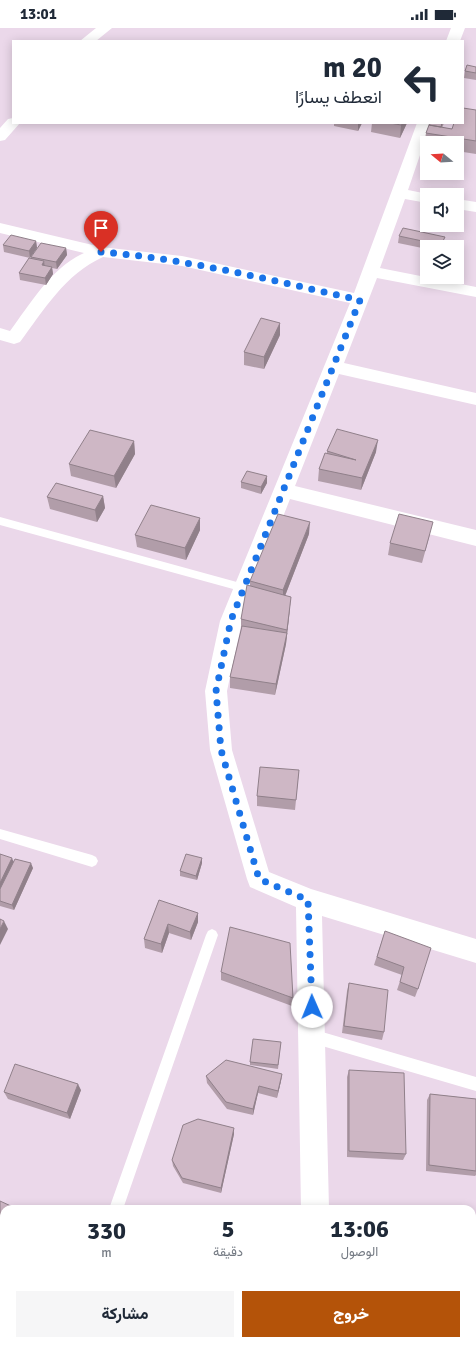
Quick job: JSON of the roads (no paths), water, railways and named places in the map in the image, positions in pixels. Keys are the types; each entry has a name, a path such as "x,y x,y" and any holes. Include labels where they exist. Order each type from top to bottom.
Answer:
{"street":[{"path":"88,40 105,28"},
{"path":"453,40 458,28"},
{"path":"0,117 12,121"},
{"path":"0,137 12,122"},
{"path":"424,124 360,300 231,620 216,691 221,750 259,879 308,900 476,951"},
{"path":"399,192 420,196"},
{"path":"464,205 476,208"},
{"path":"0,228 101,252 182,261 360,300"},
{"path":"0,334 14,338 49,291 68,271 101,252"},
{"path":"370,271 476,292"},
{"path":"333,367 476,399"},
{"path":"284,490 476,538"},
{"path":"308,900 310,919 315,1205"}],"lane":[{"path":"0,521 244,588"},
{"path":"0,834 92,861"},
{"path":"117,1205 212,935"},
{"path":"312,1036 476,1084"}]}
